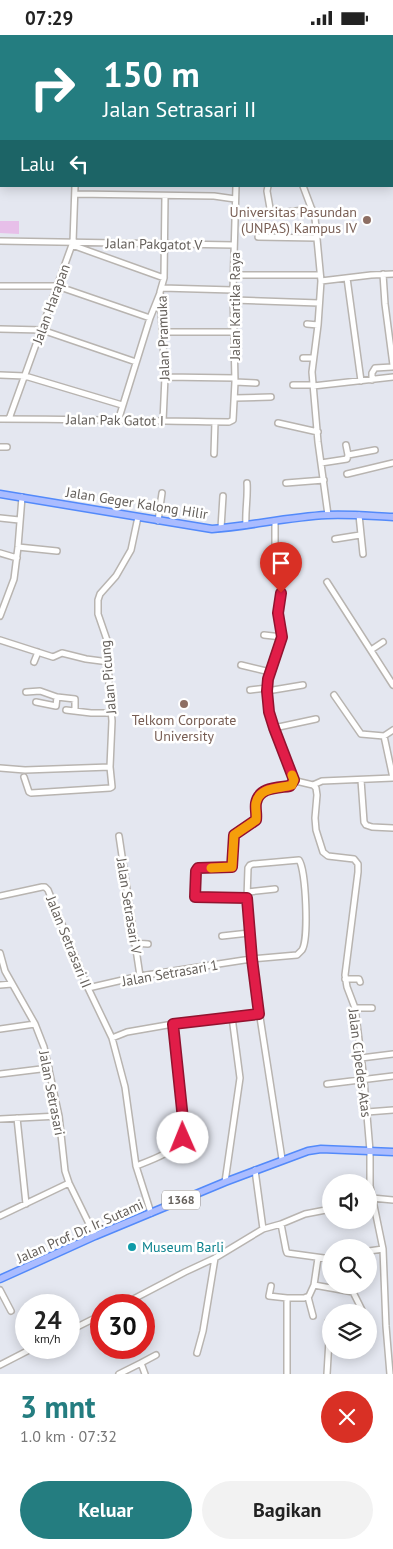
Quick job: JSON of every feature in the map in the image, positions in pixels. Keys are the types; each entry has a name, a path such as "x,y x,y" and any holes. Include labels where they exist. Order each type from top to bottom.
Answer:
{"main road":[{"name":"Jalan Geger Kalong Hilir","path":"0,494 207,528 222,528 328,515 393,517"},
{"name":"Jalan Prof. Dr. Ir. Sutami","path":"0,1279 95,1236 282,1159 322,1149 393,1152"}],"street":[{"name":"Jalan Harapan","path":"9,419 73,244 75,187"},
{"name":"Jalan Kartika Raya","path":"229,422 234,419 235,332 233,289 236,187"},
{"path":"268,187 271,214 312,209"},
{"path":"303,187 315,217 317,238 320,278 318,325 312,372 328,515"},
{"path":"75,194 214,196 236,199"},
{"name":"Jalan Pramuka","path":"163,421 164,377 161,290 164,278 165,195"},
{"path":"258,237 317,238"},
{"name":"Jalan Pakgatot V","path":"0,241 73,244 234,245"},
{"path":"73,244 164,278"},
{"path":"372,380 372,373 375,369 392,367 393,365 385,304 384,274"},
{"path":"234,275 346,278 393,274"},
{"path":"346,278 362,381"},
{"path":"0,286 57,286 150,318"},
{"path":"118,421 150,318 161,290 233,289"},
{"path":"234,300 319,303"},
{"path":"307,324 318,325"},
{"path":"0,329 42,330 136,362"},
{"path":"163,332 235,332"},
{"path":"303,358 314,358"},
{"path":"0,375 25,376 122,405"},
{"path":"164,377 235,380 256,383"},
{"path":"293,385 313,386 393,377"},
{"path":"234,398 271,397"},
{"name":"Jalan Pak Gatot I","path":"0,419 191,420 229,422"},
{"path":"214,454 215,422"},
{"path":"278,423 318,432"},
{"path":"346,445 348,455"},
{"path":"0,447 7,447"},
{"path":"321,463 346,459 348,455 375,450"},
{"path":"347,474 393,463"},
{"path":"286,483 324,480"},
{"path":"246,525 247,483"},
{"path":"158,521 162,493"},
{"path":"222,496 222,528"},
{"path":"0,616 14,579 22,497"},
{"path":"359,515 363,554"},
{"name":"Jalan Picung","path":"24,777 31,793 110,788 112,786 110,767 112,713 108,642 98,614 99,595 116,576 131,551 138,517"},
{"path":"0,518 19,520"},
{"path":"275,521 275,562 281,587 278,613 282,637 270,672 267,689 269,712 294,780"},
{"path":"335,539 360,535"},
{"path":"18,547 57,551"},
{"path":"0,553 17,558"},
{"path":"327,582 393,685"},
{"path":"264,635 282,637"},
{"path":"0,640 53,657 62,653 108,662"},
{"path":"371,650 383,642"},
{"path":"34,662 38,652"},
{"path":"241,665 270,672"},
{"path":"250,690 303,685"},
{"path":"26,692 40,691 57,697 75,699 75,711"},
{"path":"334,695 361,735 384,736 393,730"},
{"path":"36,702 56,706 57,697"},
{"path":"66,710 112,713"},
{"path":"274,728 316,719"},
{"path":"294,780 313,785 322,781 393,778 384,736"},
{"path":"0,768 110,767"},
{"path":"247,898 195,897 196,869 232,867 234,835 256,820 256,803 261,793 270,789 290,786 294,780"},
{"path":"361,780 364,822 366,825 372,827 393,827"},
{"name":"Jalan Cipedes Atas","path":"313,785 316,788 317,795 316,830 324,852 328,856 354,859 358,864 345,979 346,987 355,1008 367,1112 370,1174"},
{"name":"Jalan Setrasari V","path":"119,836 140,976"},
{"name":"Jalan Setrasari 1","path":"88,988 140,976 252,959 297,955 302,951 305,940 305,899 302,867 299,860 250,865 248,868 248,892"},
{"name":"Jalan Setrasari II","path":"0,896 42,887 47,889 88,988 112,1038 125,1087 136,1167 151,1213"},
{"path":"275,889 248,892 247,898 249,933 259,1014 282,1159"},
{"path":"222,937 249,933"},
{"path":"134,943 148,944"},
{"name":"Jalan Setrasari","path":"0,953 6,971 35,1024 44,1047 59,1116 63,1158 69,1183 95,1236"},
{"path":"345,979 359,979 360,982"},
{"path":"0,985 12,983"},
{"path":"355,1008 372,1008"},
{"path":"112,1038 127,1032 173,1024 259,1014"},
{"path":"225,1182 239,1087 239,1068 232,1017"},
{"path":"0,1029 35,1024"},
{"path":"136,1167 164,1154 176,1146 183,1138 184,1129 173,1024"},
{"path":"361,1058 393,1054"},
{"path":"0,1074 49,1068"},
{"path":"327,1084 393,1076"},
{"path":"367,1112 393,1110"},
{"path":"0,1119 59,1116"},
{"path":"16,1118 26,1203"},
{"path":"255,1170 263,1229"},
{"path":"0,1216 69,1183"},
{"path":"377,1202 393,1201"},
{"path":"143,1294 215,1258 263,1229 305,1214 322,1211"},
{"path":"281,1224 286,1252 322,1258"},
{"name":"Jalan Cipedes Atas","path":"377,1226 383,1249 386,1326 390,1341 390,1374"},
{"path":"377,1250 383,1249"},
{"path":"198,1353 215,1258"},
{"path":"313,1316 308,1297 314,1285 318,1258"},
{"path":"385,1283 392,1282"},
{"path":"314,1285 352,1292 359,1304"},
{"path":"271,1286 269,1296 288,1298 308,1297"},
{"path":"0,1290 11,1311"},
{"path":"287,1374 288,1298"},
{"path":"386,1326 392,1325"},
{"path":"120,1374 156,1355"},
{"path":"0,1365 15,1357"},
{"path":"327,1374 328,1359"},
{"path":"141,1363 145,1374"}],"shaded area":[{"path":"0,221 19,221 19,234 0,233"}],"slow traffic":[{"path":"211,868 232,867 234,835 256,820 256,803 261,793 270,789 292,785 294,780 292,775"}],"place":[{"name":"Universitas Pasundan (UNPAS) Kampus IV","path":"367,220"},
{"name":"Telkom Corporate University","path":"184,704"},
{"name":"Museum Barli","path":"132,1247"}],"route":[{"path":"183,1138 184,1129 173,1024 259,1014 249,933 247,898 196,898 196,869 232,867 234,835 256,820 256,803 261,793 270,789 290,786 294,780 269,712 267,691 268,679 282,637 281,620 278,613 281,593"}]}
